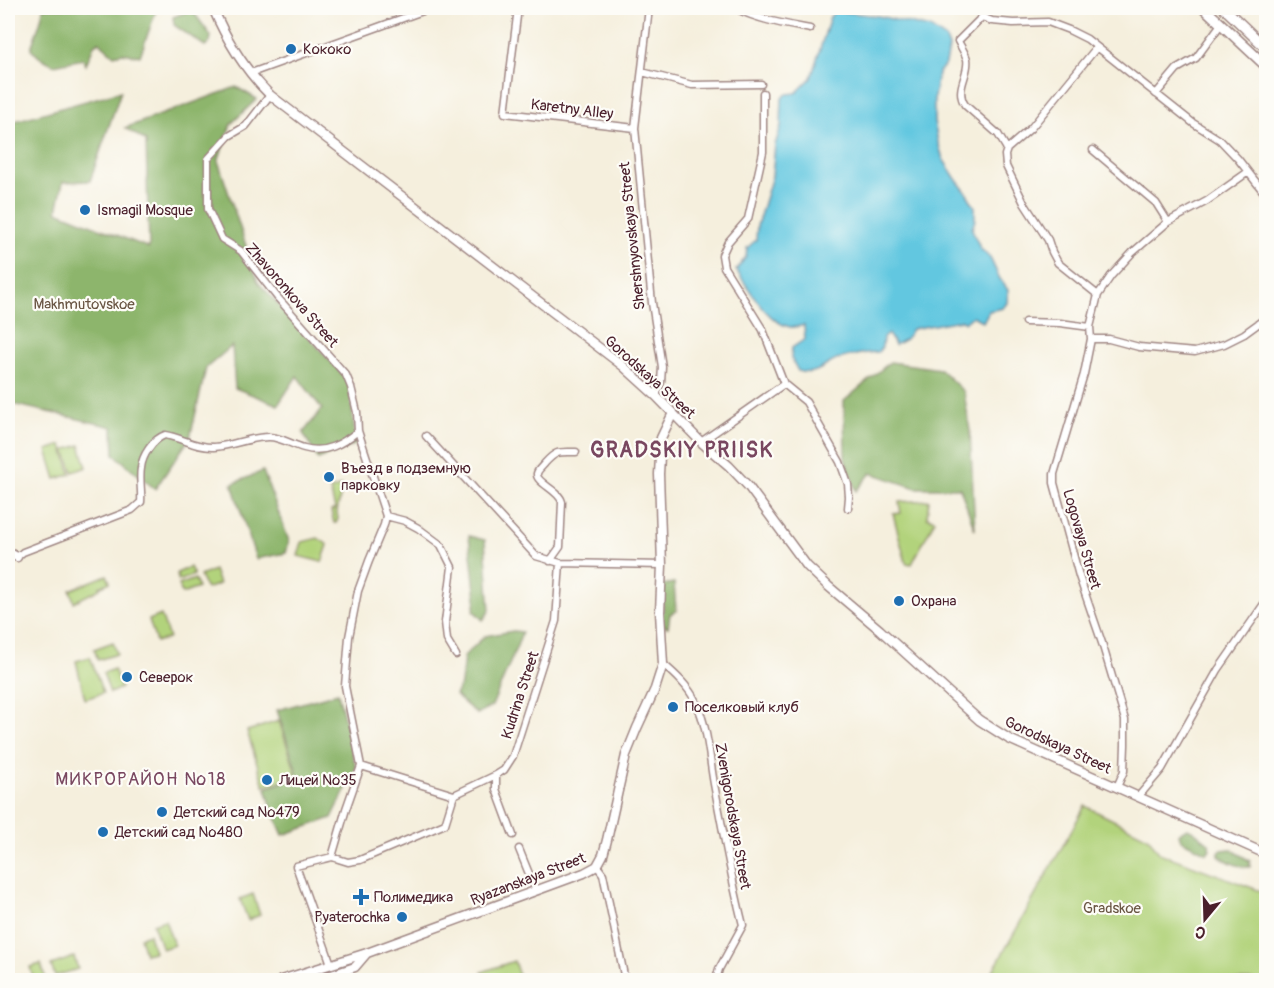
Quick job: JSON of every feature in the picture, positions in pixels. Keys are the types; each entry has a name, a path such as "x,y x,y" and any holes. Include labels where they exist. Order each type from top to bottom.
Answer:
{"main road":[{"path":"1204,8 1266,66"},
{"path":"1224,8 1266,48"}],"street":[{"name":"Gorodskaya Street","path":"213,8 251,73 270,95 623,366 748,486 807,566 979,720 1009,739 1266,854"},
{"path":"251,73 431,8"},
{"path":"508,8 518,8"},
{"name":"Karetny Alley","path":"518,8 506,113 635,128"},
{"name":"Shershnyovskaya Street","path":"649,8 635,128 651,303 662,367 661,382 656,396"},
{"path":"735,8 773,23 810,29"},
{"path":"1098,295 1058,262 1006,166 1006,149 998,134 961,100 960,94 968,60 958,42 982,17 992,21 1013,23 1048,22 1087,39 1192,123 1220,140 1266,195"},
{"path":"1156,94 1178,69 1196,58 1221,24"},
{"path":"1006,149 1030,128 1097,47"},
{"path":"642,72 692,85 761,84"},
{"path":"763,93 763,152 748,219 728,242 722,255 724,267 763,330 784,384 806,402 840,462 848,484 848,508"},
{"name":"Zhavoronkova Street","path":"270,95 246,126 229,136 208,159 208,210 222,239 241,251 346,375 357,412 358,431 386,516"},
{"path":"1093,150 1156,204 1168,222"},
{"name":"Logovaya Street","path":"1117,787 1124,771 1125,720 1079,576 1054,483 1054,474 1084,374 1091,339 1090,327 1098,295 1111,276 1132,253 1168,222 1207,201 1248,172"},
{"path":"1091,339 1109,339 1139,347 1195,352 1224,345 1266,318"},
{"path":"1025,322 1090,327"},
{"path":"701,442 784,384"},
{"path":"625,981 603,874 597,866 608,840 626,755 655,689 663,664 660,612 662,565 660,445 664,429 673,413"},
{"path":"8,552 12,558 132,510 141,502 141,468 144,457 152,444 165,435 198,446 210,447 269,437 304,448 330,449 345,442 358,431"},
{"path":"426,436 536,555 560,563 662,565"},
{"path":"550,561 560,547 562,502 558,494 539,480 537,471 554,453 576,452"},
{"path":"332,857 361,765 345,686 349,633 358,591 386,516 405,521 441,545 452,567 445,622 447,640 456,655"},
{"name":"Kudrina Street","path":"496,775 504,770 513,756 556,621 560,563"},
{"path":"1138,796 1162,769 1218,670 1266,601"},
{"name":"Zvenigorodskaya Street","path":"663,664 689,689 697,704 706,735 742,925 719,969 716,981"},
{"path":"361,765 454,795 496,775 496,789 513,835"},
{"path":"484,781 496,789"},
{"path":"334,974 296,866 332,857 348,862 360,860 446,824 454,795"},
{"path":"519,849 536,891"},
{"name":"Ryazanskaya Street","path":"367,953 584,873 597,866"},
{"path":"281,981 367,953"},
{"path":"317,981 355,967 367,953"}],"green space":[{"path":"43,8 153,8 156,11 140,56 122,53 114,55 99,42 94,45 86,65 83,59 54,65 39,57 31,49"},
{"path":"192,10 211,36 210,42 205,46 174,25 173,17"},
{"name":"Makhmutovskoe","path":"236,87 257,99 231,124 218,161 258,282 349,381 356,444 318,459 303,433 322,409 297,376 278,405 235,388 232,346 206,368 190,438 155,489 114,454 113,427 8,403 8,123 121,91 90,181 63,182 57,211 149,248 146,141 125,128"},
{"path":"890,362 940,369 964,392 970,431 975,530 960,488 916,488 871,473 856,491 845,458 844,401"},
{"path":"62,445 71,474 56,479 47,450"},
{"path":"80,445 87,467 73,472 65,450"},
{"path":"263,471 289,541 286,553 256,559 232,484"},
{"path":"342,486 337,512 338,519 334,523 331,511 335,509 330,490"},
{"path":"929,500 927,517 935,520 912,564 906,563 893,514 901,513 899,502"},
{"path":"469,536 485,540 490,610 483,620 474,611 476,599"},
{"path":"318,538 328,545 322,562 298,556 302,542"},
{"path":"190,567 194,575 178,581 177,573"},
{"path":"214,570 219,584 206,589 200,576"},
{"path":"107,575 110,582 74,602 70,590"},
{"path":"195,579 198,588 182,594 179,585"},
{"path":"674,583 676,611 670,614 668,627 663,626 663,585"},
{"path":"161,615 169,638 156,642 149,620"},
{"path":"513,631 522,632 492,706 477,714 455,695 461,684 464,656 485,636"},
{"path":"113,642 117,654 98,660 94,649"},
{"path":"90,657 103,693 85,699 76,661"},
{"path":"114,669 121,688 110,693 103,673"},
{"path":"338,693 356,768 332,818 283,835 266,788 295,778 297,772 277,710"},
{"path":"279,721 297,776 264,786 247,731"},
{"name":"Gradskoe","path":"1085,806 1148,837 1159,853 1266,893 1266,980 988,980"},
{"path":"1187,828 1209,843 1210,849 1207,853 1181,840 1179,834"},
{"path":"1231,849 1250,861 1250,867 1238,866 1219,856 1221,850"},
{"path":"253,894 260,915 248,920 240,899"},
{"path":"165,920 174,945 162,949 153,924"},
{"path":"149,934 154,952 145,954 140,937"},
{"path":"74,957 78,969 55,976 51,965"},
{"path":"514,961 519,976 506,980 485,980 482,972"},
{"path":"41,964 46,980 34,980 30,967"}],"water":[{"path":"835,11 879,16 930,28 946,39 949,47 946,64 938,73 934,98 934,121 938,142 943,159 975,207 972,229 980,248 990,258 1008,290 1007,303 1003,308 989,311 983,322 973,316 966,322 961,320 912,329 906,339 895,345 888,334 883,338 882,347 878,352 858,354 833,361 819,370 804,372 798,371 791,358 792,348 805,339 804,325 790,327 774,319 759,304 736,270 746,257 747,248 756,240 757,226 772,176 775,145 781,126 782,98 787,94 796,93 811,78 830,17"}],"place":[{"name":"Кококо","path":"291,49"},
{"name":"Ismagil Mosque","path":"85,210"},
{"name":"Въезд в подземную парковку","path":"329,477"},
{"name":"Охрана","path":"899,601"},
{"name":"Северок","path":"127,677"},
{"name":"Поселковый клуб","path":"673,707"},
{"name":"Лицей №35","path":"267,780"},
{"name":"Детский сад №479","path":"162,812"},
{"name":"Детский сад №480","path":"103,832"},
{"name":"Полимедика","path":"361,897"},
{"name":"Pyaterochka","path":"402,917"}],"district":[{"name":"GRADSKIY PRIISK","path":"682,450"},
{"name":"МИКРОРАЙОН №18","path":"141,779"}]}
